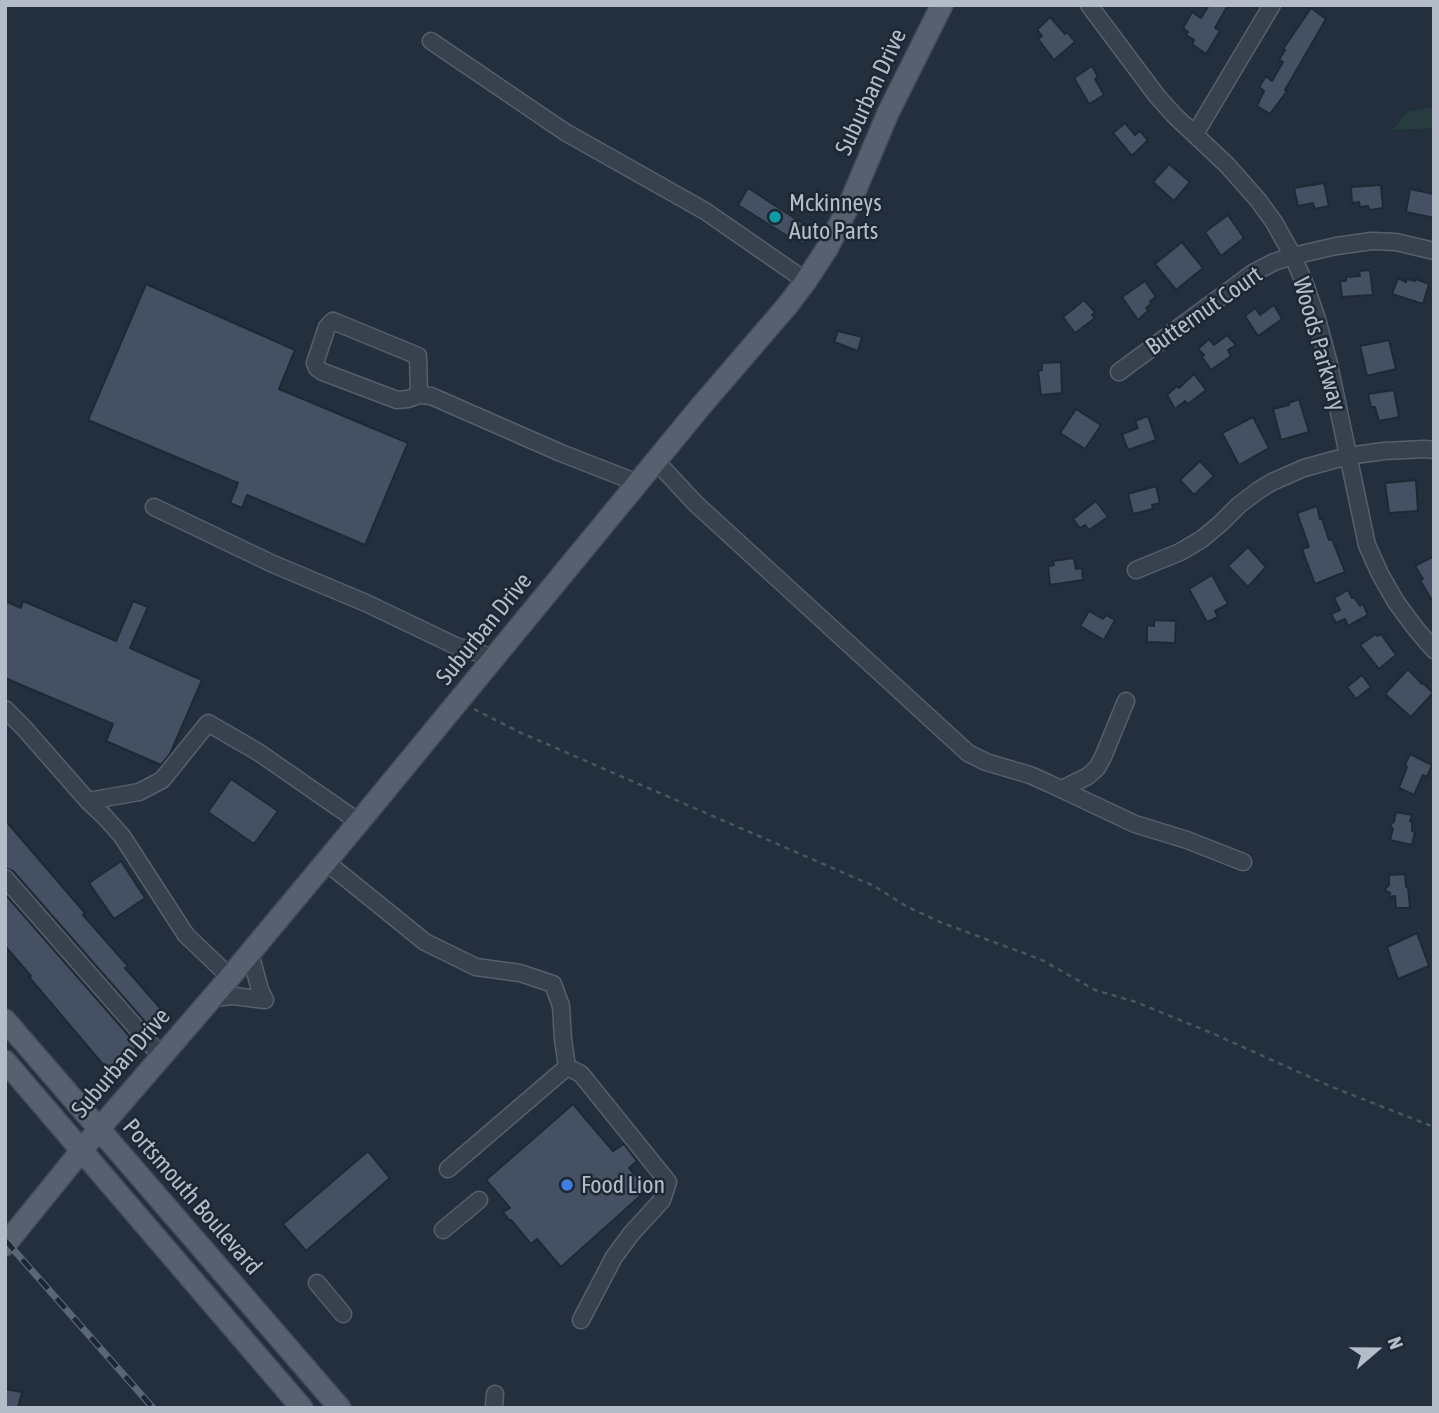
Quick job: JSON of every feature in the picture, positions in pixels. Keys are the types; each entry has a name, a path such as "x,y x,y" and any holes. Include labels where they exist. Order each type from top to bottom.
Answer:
{"main road":[{"name":"Suburban Drive","path":"5,1245 81,1150 326,862 806,281 828,247 850,203 888,114 942,5"},
{"name":"Portsmouth Boulevard","path":"5,1020 340,1408"},
{"path":"5,1061 302,1408"}],"street":[{"name":"Woods Parkway","path":"1089,5 1157,96 1227,165 1258,200 1293,256 1317,319 1328,360 1367,545 1396,602 1434,650"},
{"path":"1195,134 1272,5"},
{"path":"431,41 565,132 705,211 806,281"},
{"name":"Butternut Court","path":"1119,372 1253,273 1274,262 1336,246 1373,241 1396,242 1434,251"},
{"path":"419,395 418,356 333,321 327,327 315,363 317,368 397,400 419,395 431,396 561,453 638,483"},
{"path":"1136,570 1180,552 1202,539 1239,505 1272,482 1304,468 1348,456 1384,451 1434,450"},
{"path":"656,461 695,503 968,753 986,762 1030,775 1135,824 1243,862"},
{"path":"154,507 456,646 494,658"},
{"path":"1062,789 1088,776 1097,768 1126,701"},
{"path":"5,709 122,836 186,935 230,977"},
{"path":"88,802 139,792 162,780 208,723 258,752 359,822"},
{"path":"326,862 425,942 476,967 520,973 553,984 561,1006 567,1067"},
{"path":"5,878 161,1056"},
{"path":"212,998 234,996 265,1000 250,953"},
{"path":"448,1169 567,1067"},
{"path":"567,1067 581,1074 668,1182 662,1200 614,1257 581,1320"},
{"path":"443,1230 479,1200"},
{"path":"317,1283 343,1314"},
{"path":"281,1383 302,1364"}],"path":[{"path":"459,701 519,732 874,886 940,922 1042,960 1081,984 1136,1002 1332,1087 1434,1127"}],"green space":[{"path":"1434,107 1434,128 1392,130 1408,112"}],"building":[{"path":"1209,5 1228,5 1215,28 1220,31 1206,54 1192,44 1194,40 1186,35 1188,32 1183,28 1192,12 1201,18"},
{"path":"1311,8 1326,19 1285,90 1287,91 1270,114 1257,106 1264,91 1259,87 1266,76 1272,81 1283,62 1279,60 1285,50 1283,49"},
{"path":"1050,17 1075,42 1054,60 1038,39 1042,36 1037,30"},
{"path":"1092,66 1098,77 1095,79 1104,95 1089,104 1074,78"},
{"path":"1125,123 1135,135 1140,131 1148,140 1132,156 1113,133"},
{"path":"1169,164 1190,182 1174,201 1153,182"},
{"path":"1324,183 1329,206 1315,209 1313,203 1298,206 1294,188"},
{"path":"1381,185 1383,208 1369,210 1368,206 1360,207 1359,202 1352,203 1351,187"},
{"name":"Mckinneys Auto Parts","path":"748,188 813,230 803,244 738,205"},
{"path":"1410,189 1434,194 1434,218 1406,212"},
{"path":"1228,215 1244,238 1221,256 1205,232"},
{"path":"1182,242 1203,268 1176,290 1155,264"},
{"path":"1370,270 1373,295 1342,297 1340,281 1346,281 1346,277 1360,276 1359,271"},
{"path":"1398,278 1406,282 1407,279 1416,279 1429,284 1423,304 1392,294"},
{"path":"1145,281 1156,297 1146,308 1148,311 1138,320 1122,297"},
{"path":"146,284 295,350 279,389 408,443 365,545 247,495 242,508 230,503 238,483 88,420"},
{"path":"1084,300 1095,312 1092,315 1095,318 1075,333 1063,317"},
{"path":"1274,305 1282,319 1258,336 1245,316 1255,308 1260,315"},
{"path":"838,331 862,337 858,351 834,342"},
{"path":"1227,335 1236,345 1228,350 1231,356 1211,370 1198,349 1209,339 1214,345"},
{"path":"1389,340 1396,369 1367,376 1360,346"},
{"path":"1061,362 1062,393 1041,395 1038,371 1042,370 1042,363"},
{"path":"1194,374 1206,390 1188,404 1185,401 1175,409 1167,395"},
{"path":"1394,390 1399,417 1379,421 1375,407 1371,407 1368,394"},
{"path":"1299,399 1309,432 1281,440 1273,409"},
{"path":"1076,409 1101,425 1085,449 1060,433"},
{"path":"1148,416 1156,440 1128,450 1122,434 1138,428 1135,421"},
{"path":"1253,417 1269,448 1239,465 1222,433"},
{"path":"1200,461 1214,476 1194,495 1180,480"},
{"path":"1416,480 1418,511 1389,513 1385,483"},
{"path":"1156,486 1160,503 1152,505 1153,509 1133,514 1128,494"},
{"path":"1096,501 1108,517 1089,530 1085,525 1080,528 1073,519"},
{"path":"1317,506 1320,519 1329,540 1332,539 1345,572 1315,584 1302,549 1309,547 1297,513"},
{"path":"1248,547 1266,567 1248,587 1228,566"},
{"path":"1434,556 1434,604 1415,566"},
{"path":"1074,558 1076,569 1082,568 1083,580 1050,585 1048,566 1054,565 1053,561"},
{"path":"1212,575 1228,604 1215,611 1218,617 1207,622 1189,589"},
{"path":"1348,590 1360,606 1363,604 1368,615 1348,626 1345,619 1336,623 1331,614 1340,610 1334,598"},
{"path":"5,601 21,608 23,601 116,641 133,601 148,607 130,648 202,680 170,754 161,765 106,741 113,724 5,678"},
{"path":"1089,611 1103,619 1106,615 1115,620 1104,640 1080,626"},
{"path":"1154,620 1176,621 1175,643 1147,642 1147,625 1154,626"},
{"path":"1376,634 1381,634 1396,655 1379,669 1360,645"},
{"path":"1408,669 1433,693 1411,717 1385,694"},
{"path":"1362,675 1371,687 1356,699 1347,687"},
{"path":"1410,754 1432,765 1427,777 1423,775 1414,795 1399,788"},
{"path":"231,779 278,811 254,844 208,812"},
{"path":"1396,812 1412,815 1410,821 1412,831 1415,832 1412,845 1390,840 1393,829 1390,825 1394,822"},
{"path":"5,820 85,913 83,915 128,966 125,968 169,1018 154,1032 13,871 5,868"},
{"path":"121,861 145,898 114,919 89,883"},
{"path":"1405,874 1410,908 1396,908 1395,896 1390,897 1390,893 1384,890 1389,885 1389,875"},
{"path":"5,894 138,1046 135,1049 138,1053 111,1074 5,946"},
{"path":"1417,933 1429,966 1398,979 1387,947"},
{"name":"Food Lion","path":"573,1104 613,1151 624,1144 637,1161 629,1168 648,1189 561,1267 537,1239 531,1244 510,1221 503,1212 510,1208 486,1180"},
{"path":"368,1151 390,1178 306,1251 283,1224"},
{"path":"5,1389 22,1392 18,1408 5,1408"}],"railway":[{"path":"5,1240 153,1408"}],"place":[{"name":"Mckinneys Auto Parts","path":"775,217"},
{"name":"Food Lion","path":"567,1185"}]}
